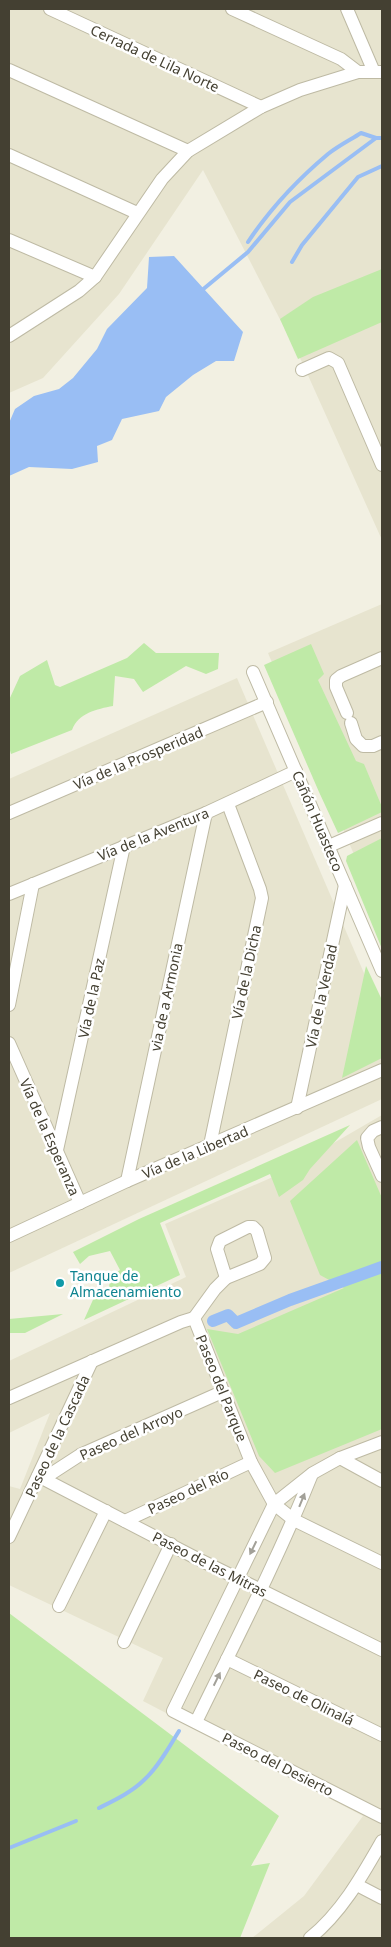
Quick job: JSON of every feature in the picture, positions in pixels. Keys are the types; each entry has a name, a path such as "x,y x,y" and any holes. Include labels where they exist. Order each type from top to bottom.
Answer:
{"street":[{"name":"Cerrada de Lila Norte","path":"50,9 261,108"},
{"path":"232,9 341,59 358,72"},
{"path":"9,336 79,291 95,277 136,214 162,179 188,151 261,108 300,90 358,72 378,72 347,9"},
{"path":"9,70 188,151"},
{"path":"9,155 136,214"},
{"path":"11,244 95,277"},
{"path":"302,370 329,358 334,359 338,363 382,465"},
{"path":"382,658 336,680 336,687 356,739 364,746 373,746 382,742"},
{"name":"Cañón Huasteco","path":"253,672 330,846 382,971"},
{"name":"Vía de la Prosperidad","path":"9,814 267,702"},
{"name":"Vía de la Aventura","path":"9,894 206,814 296,771"},
{"name":"Vía de la Dicha","path":"210,1145 262,898 228,804"},
{"name":"via de a Armonia","path":"127,1181 206,814"},
{"path":"330,846 382,822"},
{"name":"Vía de la Paz","path":"57,1150 124,846"},
{"path":"9,1004 33,884"},
{"name":"Vía de la Verdad","path":"297,1108 345,885"},
{"name":"Vía de la Esperanza","path":"9,1043 80,1203"},
{"name":"Vía de la Libertad","path":"10,1233 382,1070"},
{"path":"382,1127 371,1132 367,1138 382,1176"},
{"name":"Paseo del Parque","path":"226,1278 215,1289 194,1318 251,1462 274,1504"},
{"path":"9,1398 194,1318"},
{"name":"Paseo de la Cascada","path":"9,1537 41,1477 92,1361"},
{"name":"Paseo del Arroyo","path":"41,1477 80,1455 222,1392"},
{"path":"237,1579 274,1504 313,1473 340,1458 382,1442"},
{"path":"340,1458 382,1481"},
{"name":"Paseo del Río","path":"125,1521 251,1462"},
{"path":"196,1722 294,1520 313,1473"},
{"name":"Paseo de las Mitras","path":"41,1477 237,1579 382,1650"},
{"path":"274,1504 294,1520 382,1563"},
{"path":"59,1606 106,1511"},
{"path":"124,1642 171,1544"},
{"name":"Paseo del Desierto","path":"237,1579 173,1711 382,1817"},
{"name":"Paseo de Olinalá","path":"227,1658 382,1735"},
{"path":"310,1938 334,1915 357,1885 382,1841"},
{"path":"357,1885 382,1898"}],"shaded area":[{"path":"9,9 382,9 382,540 302,362 203,170 119,294 43,378 9,393"},
{"path":"382,604 382,920 268,653"},
{"path":"237,678 382,1015 382,1099 9,1273 9,779"},
{"path":"382,1115 382,1938 252,1938 304,1896 363,1816 143,1701 163,1658 9,1585 9,1486 20,1489 50,1413 9,1433 9,1361 186,1277 165,1224 282,1173"}],"green space":[{"path":"382,269 382,322 298,359 280,319 313,297"},
{"path":"144,643 156,653 219,653 218,669 206,674 186,666 143,692 134,679 115,676 113,706 95,710 83,716 72,730 11,754 9,747 9,700 20,676 47,660 55,685 60,687 127,658"},
{"path":"311,644 324,674 318,680 356,761 364,764 382,807 382,812 338,833 264,665"},
{"path":"382,838 382,949 346,861 347,856"},
{"path":"366,966 382,1000 382,1058 342,1078"},
{"path":"350,1125 310,1169 303,1180 279,1197 270,1174 160,1223 180,1275 84,1320 96,1293 109,1289 110,1277 120,1270 110,1251 89,1256 80,1264 73,1252 139,1219"},
{"path":"357,1140 382,1198 382,1429 275,1473 259,1456 207,1329 238,1334 344,1288 320,1275 290,1201"},
{"path":"63,1314 25,1333 9,1333 9,1319"},
{"path":"9,1613 279,1816 251,1866 270,1863 240,1938 9,1938"}],"water":[{"path":"174,256 243,332 234,361 216,361 193,375 166,397 159,411 122,419 112,440 97,446 98,462 72,469 29,467 9,476 9,423 15,409 34,396 59,389 73,378 97,349 107,329 147,288 149,257"}],"waterway":[{"path":"248,242 285,195 328,154 361,133 376,138"},
{"path":"201,291 248,252 290,202 376,138 382,138"},
{"path":"292,262 302,245 358,177 382,166"},
{"path":"213,1321 228,1315 236,1323 290,1300 382,1267"},
{"path":"99,1808 140,1784 159,1762 179,1731"},
{"path":"9,1848 76,1821"}],"place":[{"name":"Tanque de Almacenamiento","path":"60,1283"}]}
